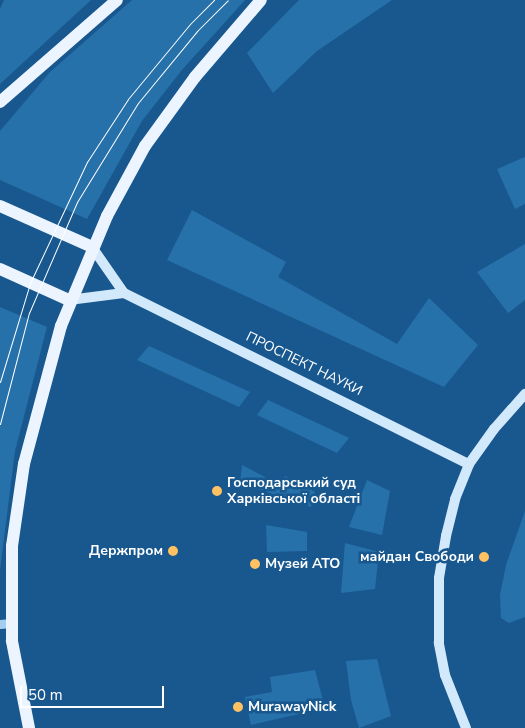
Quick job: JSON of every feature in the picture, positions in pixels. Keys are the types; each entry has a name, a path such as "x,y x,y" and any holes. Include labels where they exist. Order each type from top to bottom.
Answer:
{"main road":[{"path":"0,102 117,0"},
{"path":"29,728 6,623 12,546 24,464 42,390 69,300 92,247 145,146 195,77 261,0"},
{"path":"0,206 92,247"},
{"name":"ПРОСПЕКТ НАУКИ","path":"92,247 124,293 470,464"},
{"path":"0,269 69,300 124,293"},
{"path":"466,728 445,675 437,614 446,536 455,499 470,464 494,429 525,394"}],"shaded area":[{"path":"4,0 91,0 0,84 0,9"},
{"path":"132,0 245,0 181,71 142,121 87,219 0,180 0,131 50,72"},
{"path":"299,0 392,0 317,51 273,93 247,53"},
{"path":"525,157 525,204 515,209 497,169"},
{"path":"192,210 286,262 278,277 397,344 429,298 478,345 444,387 167,260"},
{"path":"525,244 525,300 508,313 477,272"},
{"path":"0,307 47,327 15,451 0,570"},
{"path":"149,346 250,392 239,407 137,360"},
{"path":"268,400 349,438 337,453 257,415"},
{"path":"242,465 280,485 285,476 315,492 311,507 240,483"},
{"path":"367,480 390,491 382,535 349,527"},
{"path":"525,511 525,617 509,623 501,618 500,595 506,565"},
{"path":"266,525 307,532 307,551 267,552"},
{"path":"345,543 379,552 375,589 341,593"},
{"path":"377,659 391,716 359,728 351,700 346,661"},
{"path":"315,670 325,708 251,725 245,697 272,692 270,677"}],"tram line":[{"path":"0,382 30,283 87,162 128,99 190,24 214,0"},
{"path":"0,424 29,313 77,202 138,103 198,30 228,0"}],"place":[{"name":"Господарський суд Харківської області","path":"217,491"},
{"name":"Держпром","path":"173,551"},
{"name":"майдан Свободи","path":"484,557"},
{"name":"Музей АТО","path":"255,564"},
{"name":"MurawayNick","path":"238,707"}]}
